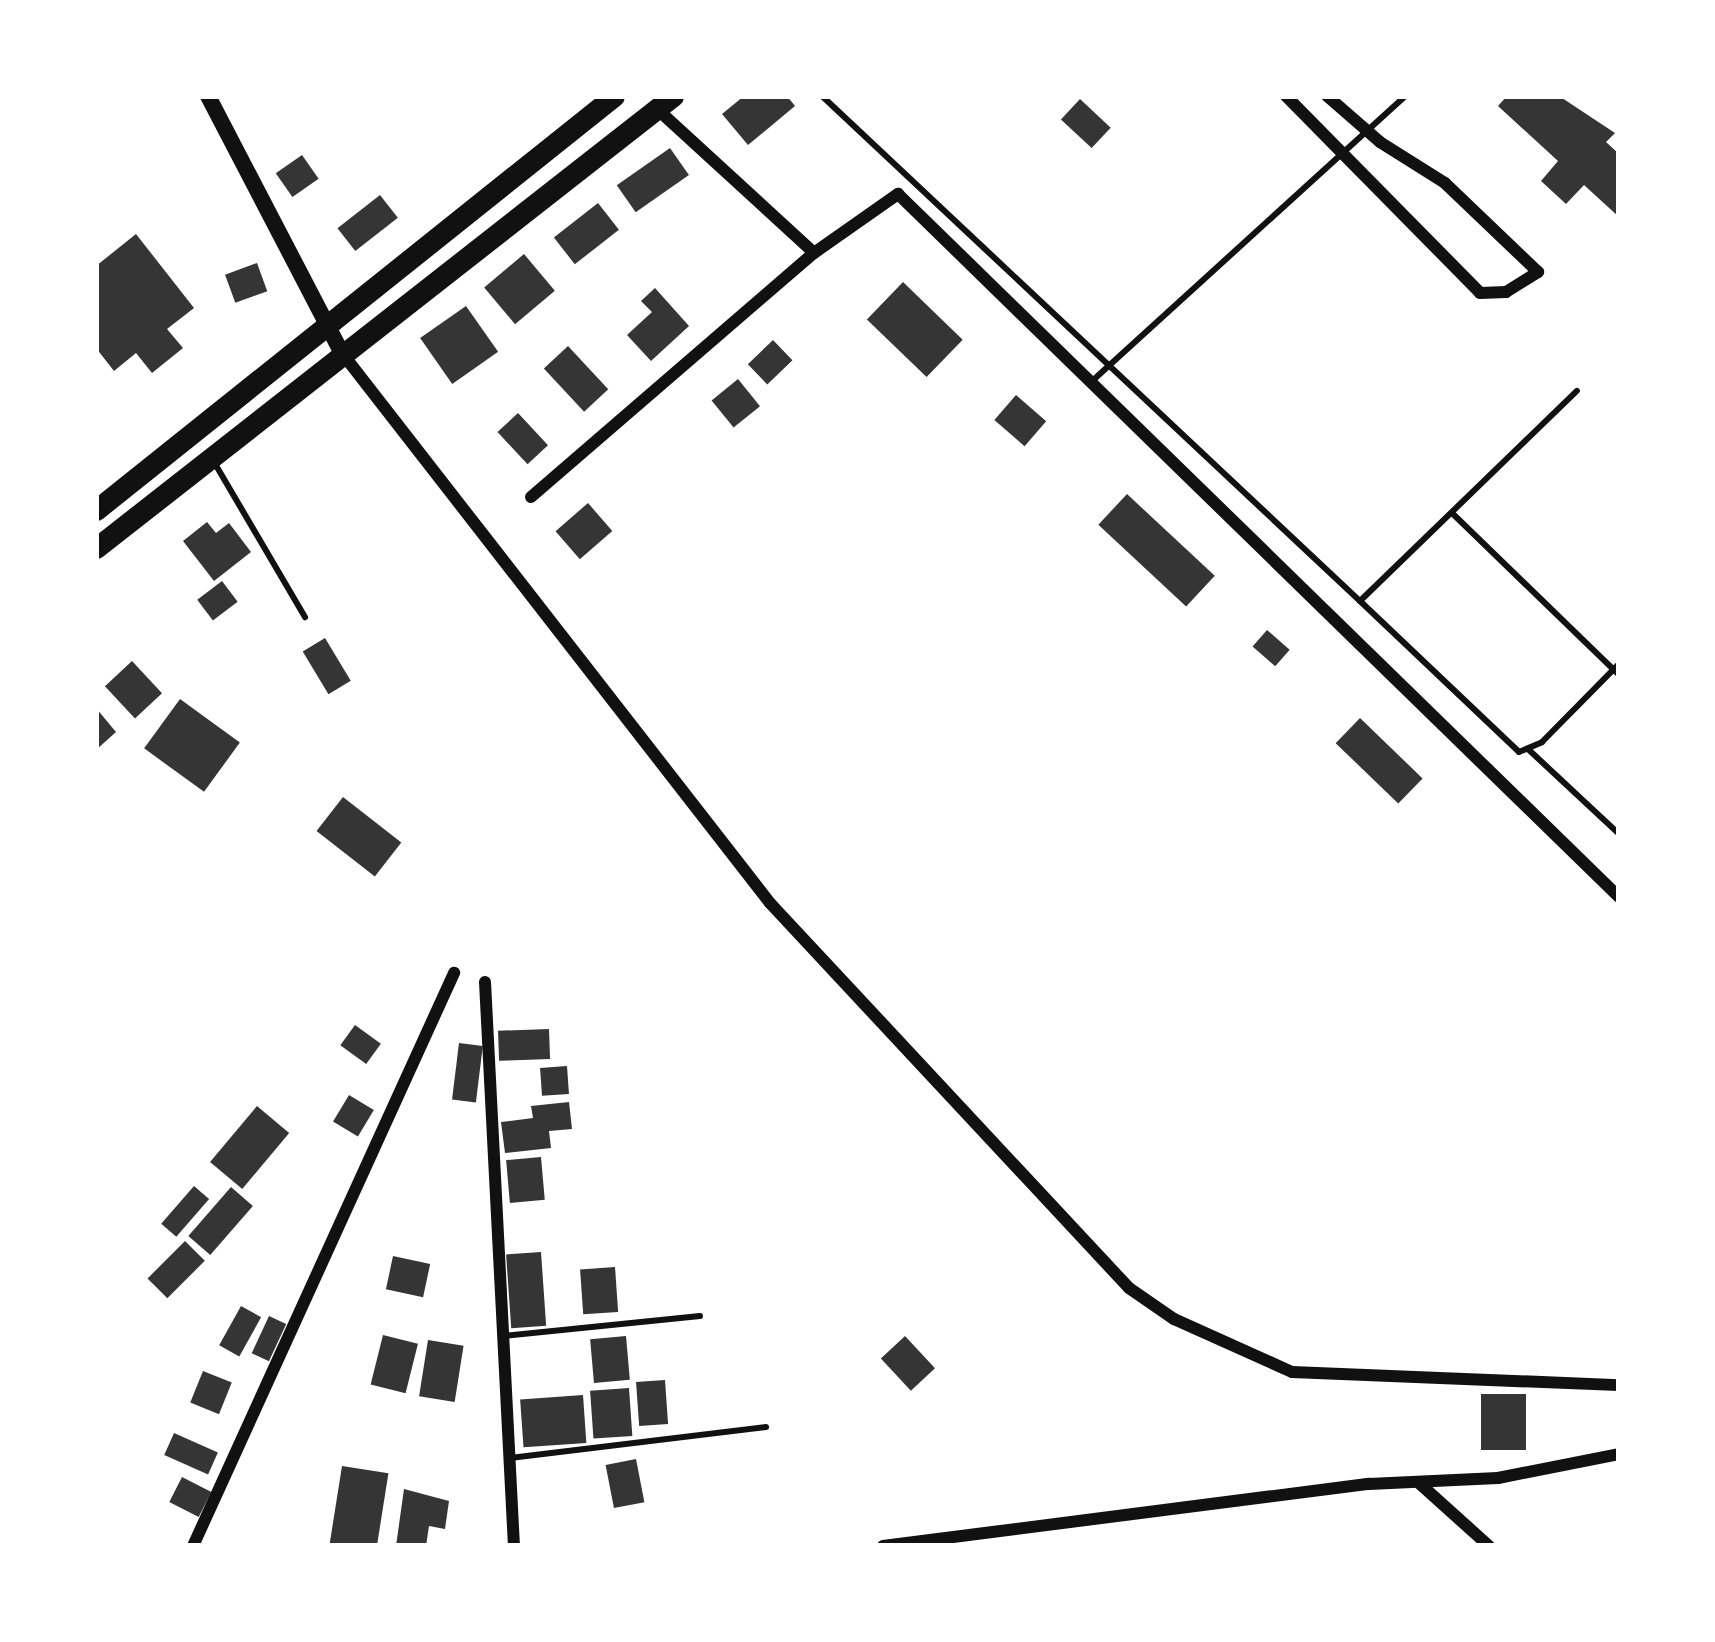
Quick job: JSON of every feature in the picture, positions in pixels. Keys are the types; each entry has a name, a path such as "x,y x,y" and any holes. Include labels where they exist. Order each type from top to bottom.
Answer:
{"highway":[{"path":"96,510 614,96"},
{"path":"96,548 665,102"}],"street":[{"path":"208,96 342,353 770,903 1129,1288 1174,1319 1292,1372 1619,1385"},
{"path":"1286,96 1480,293 1506,292 1538,272 1445,183 1368,132 1327,96"},
{"path":"665,102 814,253"},
{"path":"493,191 515,218"},
{"path":"531,497 814,253 898,194 1619,897"},
{"path":"193,1546 454,973"},
{"path":"485,982 514,1546"},
{"path":"883,1546 1616,1460"},
{"path":"1418,1482 1489,1546"}],"lane":[{"path":"822,96 1360,601 1508,748 1529,750 1619,835"},
{"path":"1091,382 1405,96"},
{"path":"1360,601 1577,392"},
{"path":"213,459 304,617"},
{"path":"1451,513 1617,670 1529,750"},
{"path":"503,1336 700,1316"},
{"path":"509,1458 766,1426"}],"building":[{"path":"744,96 787,96 795,106 748,145 722,114"},
{"path":"1507,96 1559,96 1615,133 1606,142 1619,154 1619,217 1584,185 1566,204 1541,181 1558,161 1498,106"},
{"path":"1080,99 1111,128 1092,148 1061,119"},
{"path":"670,148 689,175 636,212 617,185"},
{"path":"302,155 319,179 292,197 276,173"},
{"path":"380,195 398,218 355,251 337,228"},
{"path":"598,203 619,230 575,264 554,237"},
{"path":"136,234 194,308 167,329 183,348 152,373 136,353 114,371 96,348 96,266"},
{"path":"524,254 555,291 515,324 484,287"},
{"path":"257,263 267,291 235,303 225,275"},
{"path":"903,282 963,340 927,377 867,319"},
{"path":"655,288 689,326 651,361 627,335 652,312 641,301"},
{"path":"466,306 498,352 452,384 420,338"},
{"path":"773,340 792,360 767,384 748,364"},
{"path":"568,346 608,389 584,412 544,369"},
{"path":"738,379 760,406 734,428 712,400"},
{"path":"1016,395 1046,421 1025,446 994,420"},
{"path":"518,413 548,445 528,464 498,432"},
{"path":"1127,494 1215,576 1186,607 1098,525"},
{"path":"588,503 612,531 580,559 556,531"},
{"path":"207,522 216,533 229,523 251,552 214,581 183,541"},
{"path":"222,581 238,602 213,620 197,600"},
{"path":"1267,630 1290,650 1275,666 1253,647"},
{"path":"325,638 351,681 328,694 303,651"},
{"path":"132,661 162,693 135,718 105,686"},
{"path":"180,699 240,742 204,792 144,748"},
{"path":"96,708 116,732 96,750"},
{"path":"1360,718 1423,778 1398,804 1336,743"},
{"path":"343,797 401,843 375,876 317,831"},
{"path":"355,1025 381,1044 366,1064 340,1045"},
{"path":"549,1029 550,1059 499,1061 498,1031"},
{"path":"459,1043 483,1046 476,1102 452,1100"},
{"path":"567,1066 569,1094 542,1096 540,1068"},
{"path":"349,1095 374,1110 358,1137 333,1122"},
{"path":"569,1102 572,1129 549,1131 551,1148 505,1153 501,1122 533,1118 531,1106"},
{"path":"257,1106 289,1133 242,1189 210,1162"},
{"path":"541,1157 545,1200 510,1203 506,1160"},
{"path":"194,1186 209,1199 176,1237 161,1224"},
{"path":"231,1187 253,1206 210,1255 188,1236"},
{"path":"185,1241 205,1261 167,1298 148,1278"},
{"path":"541,1252 546,1326 511,1328 506,1254"},
{"path":"393,1256 430,1264 423,1297 386,1289"},
{"path":"615,1267 618,1312 583,1314 580,1269"},
{"path":"241,1306 261,1317 239,1357 219,1345"},
{"path":"269,1316 286,1324 269,1361 252,1353"},
{"path":"383,1335 418,1344 406,1393 371,1384"},
{"path":"626,1336 630,1380 594,1383 590,1339"},
{"path":"905,1336 935,1368 911,1391 881,1359"},
{"path":"428,1340 464,1346 455,1402 419,1396"},
{"path":"203,1371 232,1383 219,1414 190,1403"},
{"path":"665,1380 668,1424 639,1426 636,1382"},
{"path":"629,1388 632,1436 593,1439 590,1391"},
{"path":"1481,1394 1526,1394 1526,1450 1481,1450"},
{"path":"583,1395 586,1443 524,1447 520,1399"},
{"path":"174,1433 218,1453 208,1474 164,1455"},
{"path":"636,1459 644,1502 614,1508 606,1465"},
{"path":"342,1466 388,1473 377,1546 329,1546"},
{"path":"182,1477 211,1492 199,1517 169,1502"},
{"path":"404,1489 449,1501 445,1529 429,1526 426,1546 396,1546"}]}
